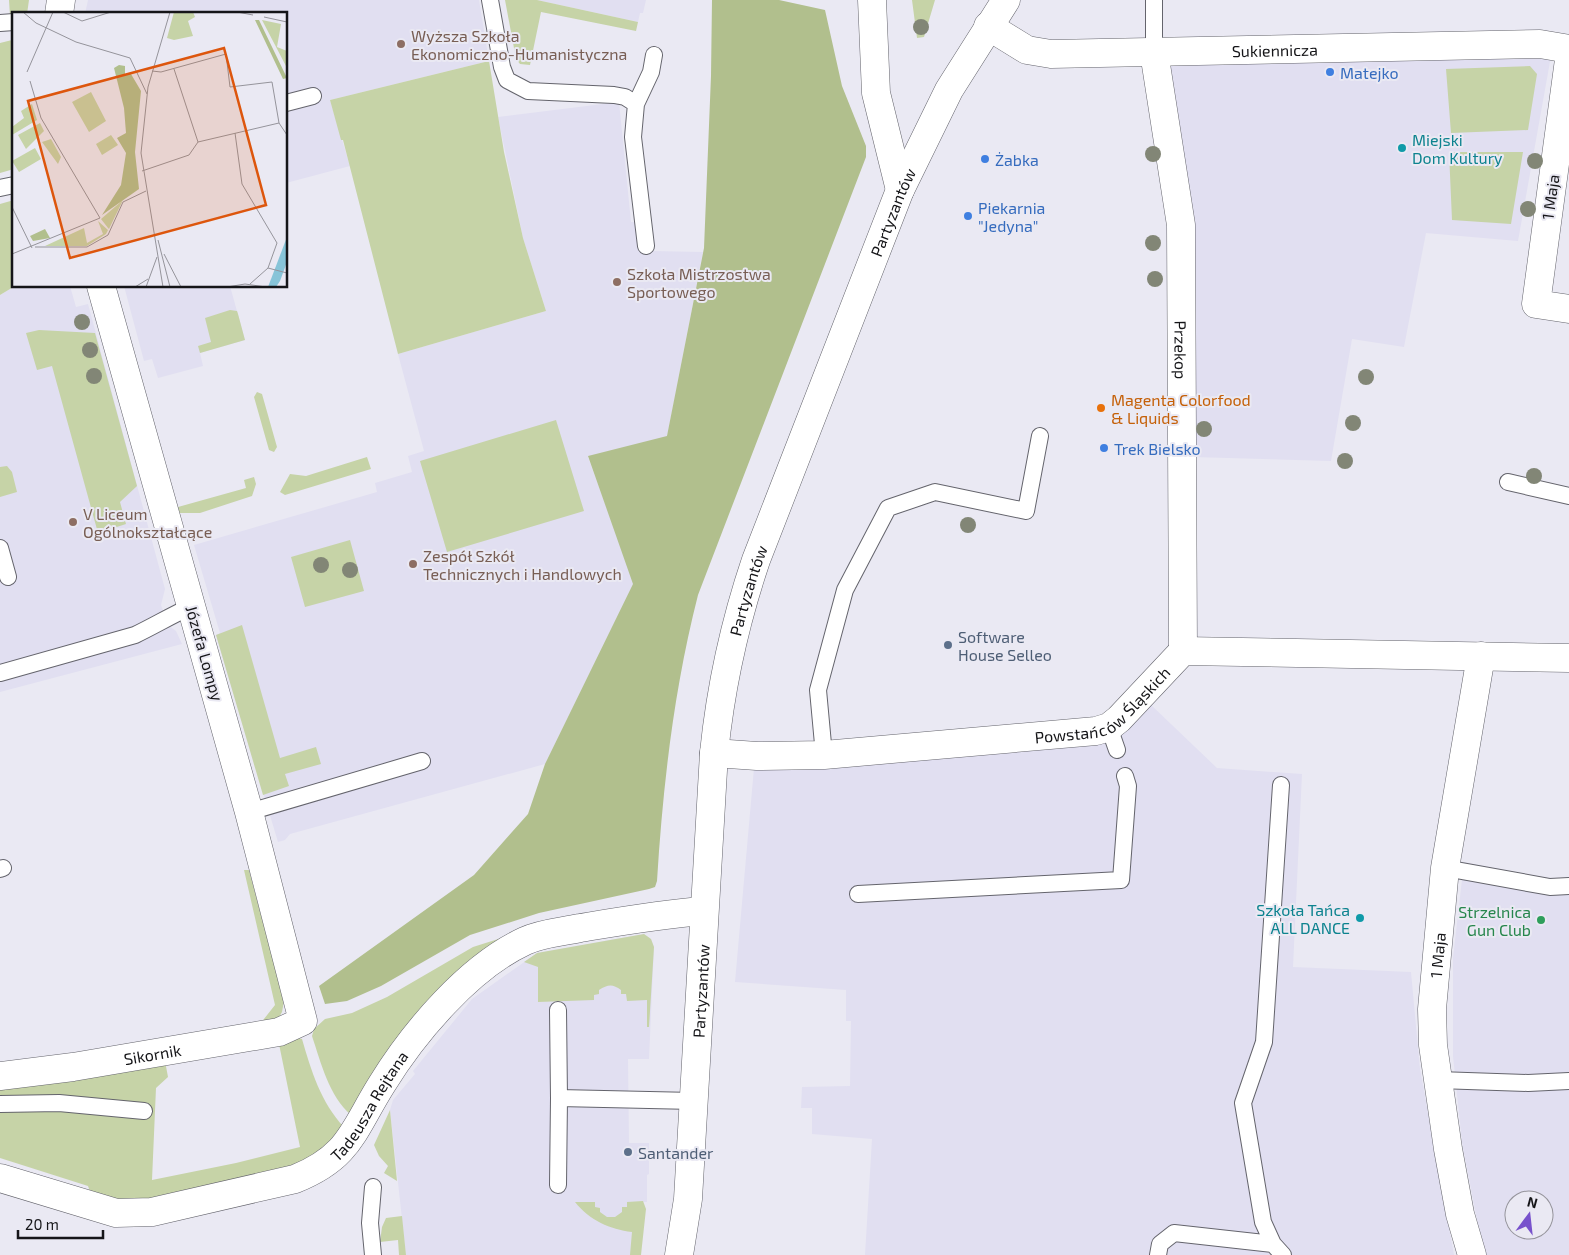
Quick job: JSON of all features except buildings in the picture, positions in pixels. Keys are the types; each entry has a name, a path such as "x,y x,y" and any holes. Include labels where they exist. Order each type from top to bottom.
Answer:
{"street":[{"path":"872,0 876,93 900,190"},
{"name":"Partyzantów","path":"679,1255 688,1199 714,752 722,687 737,618 756,560 900,190 949,90 1006,0"},
{"name":"Sukiennicza","path":"988,26 1015,44 1039,53 1540,44 1569,49"},
{"name":"Przekop","path":"1154,52 1181,225 1183,651"},
{"name":"1 Maja","path":"1569,60 1536,304 1569,309"},
{"name":"Józefa Lompy","path":"102,288 249,812 303,1021"},
{"name":"Powstańców Śląskich","path":"714,752 757,756 824,755 1096,731 1113,738 1119,719 1183,651 1569,658"},
{"name":"1 Maja","path":"1472,1255 1460,1214 1438,1080 1433,1045 1432,1009 1444,868 1481,656"},
{"name":"Tadeusza Rejtana","path":"0,1178 116,1213 134,1213 161,1210 295,1179 314,1172 339,1153 357,1130 396,1062 424,1026 478,973 511,948 542,936 653,915 704,911"},
{"name":"Sikornik","path":"0,1076 74,1067 279,1032 303,1021"},
{"name":"Partyzantów","path":"688,1199 691,1255"}],"lane":[{"path":"490,0 502,67 507,80 528,91 614,95 625,97 636,104"},
{"path":"1154,0 1154,52"},
{"path":"646,246 633,137 636,104 651,72 654,55"},
{"path":"288,103 313,96"},
{"path":"824,755 818,690 844,590 888,508 935,492 1026,511 1040,436"},
{"path":"1508,482 1569,496"},
{"path":"0,548 8,576"},
{"path":"0,672 135,635 150,628 165,617 192,606"},
{"path":"249,812 422,761"},
{"path":"858,894 1121,880 1128,786 1125,776"},
{"path":"1278,1249 1262,1222 1243,1103 1264,1042 1282,785"},
{"path":"1444,868 1550,887 1569,886"},
{"path":"558,1010 558,1185"},
{"path":"1438,1080 1528,1083 1569,1081"},
{"path":"559,1098 694,1101"},
{"path":"0,1104 59,1103 144,1111"},
{"path":"373,1187 370,1223 373,1255"},
{"path":"1158,1255 1160,1244 1174,1233 1278,1249"}],"shaded area":[{"path":"88,0 479,0 489,61 330,100 350,166 288,182 288,12 85,12"},
{"path":"537,0 646,0 643,13 640,13 638,22"},
{"path":"1551,56 1518,241 1426,233 1404,347 1352,339 1331,461 1192,457 1165,62"},
{"name":"Zespół Szkół Technicznych i Handlowych","path":"619,102 631,222 652,223 651,251 703,252 667,437 588,457 634,583 545,764 290,834 285,840 278,842 216,635 220,633 194,545 377,492 375,483 412,472 408,456 424,451 398,354 546,311 523,238 498,117"},
{"name":"V Liceum Ogólnokształcące","path":"12,288 71,288 76,307 88,304 165,589 161,605 168,625 176,631 182,644 0,692 0,295"},
{"path":"125,288 231,288 245,340 200,353 203,366 158,378 152,359 144,361"},
{"path":"1149,703 1217,768 1302,774 1293,967 1411,972 1420,1069 1454,1255 865,1255 872,1139 812,1134 812,1108 801,1108 802,1087 850,1086 851,1021 846,1021 846,990 735,982 754,768 1089,738"},
{"path":"1464,862 1569,884 1569,1255 1486,1255 1482,1246 1462,1142 1453,1056 1453,958"},
{"path":"644,934 651,939 654,947 649,1059 628,1059 629,1143 649,1143 649,1174 647,1175 647,1202 639,1202 634,1255 406,1255 390,1110 393,1100 415,1074 413,1071 472,999 537,953"}],"green space":[{"path":"9,0 29,0 27,12 12,12 12,16 10,16"},
{"path":"505,0 537,0 638,22 636,31 541,12 530,65 520,64 516,59"},
{"path":"712,0 779,0 825,10 842,86 866,146 866,157 698,595 676,701 666,773 655,887 539,913 470,935 381,986 347,1001 325,1004 319,986 474,875 528,814 545,764 633,584 588,456 667,436 704,248"},
{"path":"912,0 935,0 924,37 917,38"},
{"path":"12,40 12,170 0,173 0,43"},
{"path":"489,61 504,152 523,238 546,311 398,354 343,140 341,140 330,100"},
{"path":"1530,66 1537,74 1528,130 1451,133 1446,69"},
{"path":"1449,152 1523,152 1511,224 1452,220"},
{"path":"12,201 12,288 0,295 0,204"},
{"path":"230,310 237,311 245,340 200,353 198,346 211,342 205,318"},
{"path":"39,330 95,333 137,486 120,502 126,524 98,533 52,366 37,370 26,333"},
{"path":"257,392 262,394 277,447 274,452 269,450 254,397"},
{"path":"556,420 584,511 447,552 420,461"},
{"path":"367,457 371,469 285,495 280,492 290,474 306,476"},
{"path":"7,466 12,472 17,492 0,497 0,467"},
{"path":"254,477 256,484 252,496 200,513 180,513 178,507 246,488 244,480"},
{"path":"350,540 364,591 305,607 291,557"},
{"path":"242,625 280,758 316,747 321,764 285,774 289,786 263,795 216,635"},
{"path":"244,870 249,870 284,1001 282,1012 278,1019 260,1024 275,1005"},
{"path":"514,934 351,1115 331,1089 312,1036 314,1029 325,1019 352,1013 387,997 473,947"},
{"path":"644,934 651,939 654,947 649,1027 647,1027 647,1000 627,1001 626,994 621,994 621,990 613,986 599,990 599,994 594,995 594,1000 538,1002 538,967 524,962 537,953"},
{"path":"294,1037 302,1039 313,1074 323,1097 344,1127 321,1151 306,1162 156,1199 123,1202 92,1197 88,1186 0,1158 0,1084 165,1061 168,1077 156,1088 152,1180 236,1163 300,1147 279,1044"},
{"path":"390,1110 397,1181 384,1173 388,1166 379,1156 374,1145"},
{"path":"643,1201 646,1209 641,1255 630,1255 632,1232 616,1229 601,1223 587,1214 575,1202 595,1202 595,1207 600,1208 600,1212 607,1217 615,1217 622,1212 622,1207 627,1207 627,1202"},
{"path":"402,1216 406,1255 399,1255 398,1240 380,1242 382,1227 386,1218"}],"place":[{"name":"Wyższa Szkoła Ekonomiczno-Humanistyczna","path":"401,44"},
{"name":"Matejko","path":"1330,72"},
{"name":"Miejski Dom Kultury","path":"1402,148"},
{"name":"Żabka","path":"985,159"},
{"name":"Piekarnia \"Jedyna\"","path":"968,216"},
{"name":"Szkoła Mistrzostwa Sportowego","path":"617,282"},
{"name":"Magenta Colorfood & Liquids","path":"1101,408"},
{"name":"Trek Bielsko","path":"1104,448"},
{"name":"V Liceum Ogólnokształcące","path":"73,522"},
{"name":"Zespół Szkół Technicznych i Handlowych","path":"413,564"},
{"name":"Software House Selleo","path":"948,645"},
{"name":"Szkoła Tańca ALL DANCE","path":"1360,918"},
{"name":"Strzelnica Gun Club","path":"1541,920"},
{"name":"Santander","path":"628,1152"}]}
